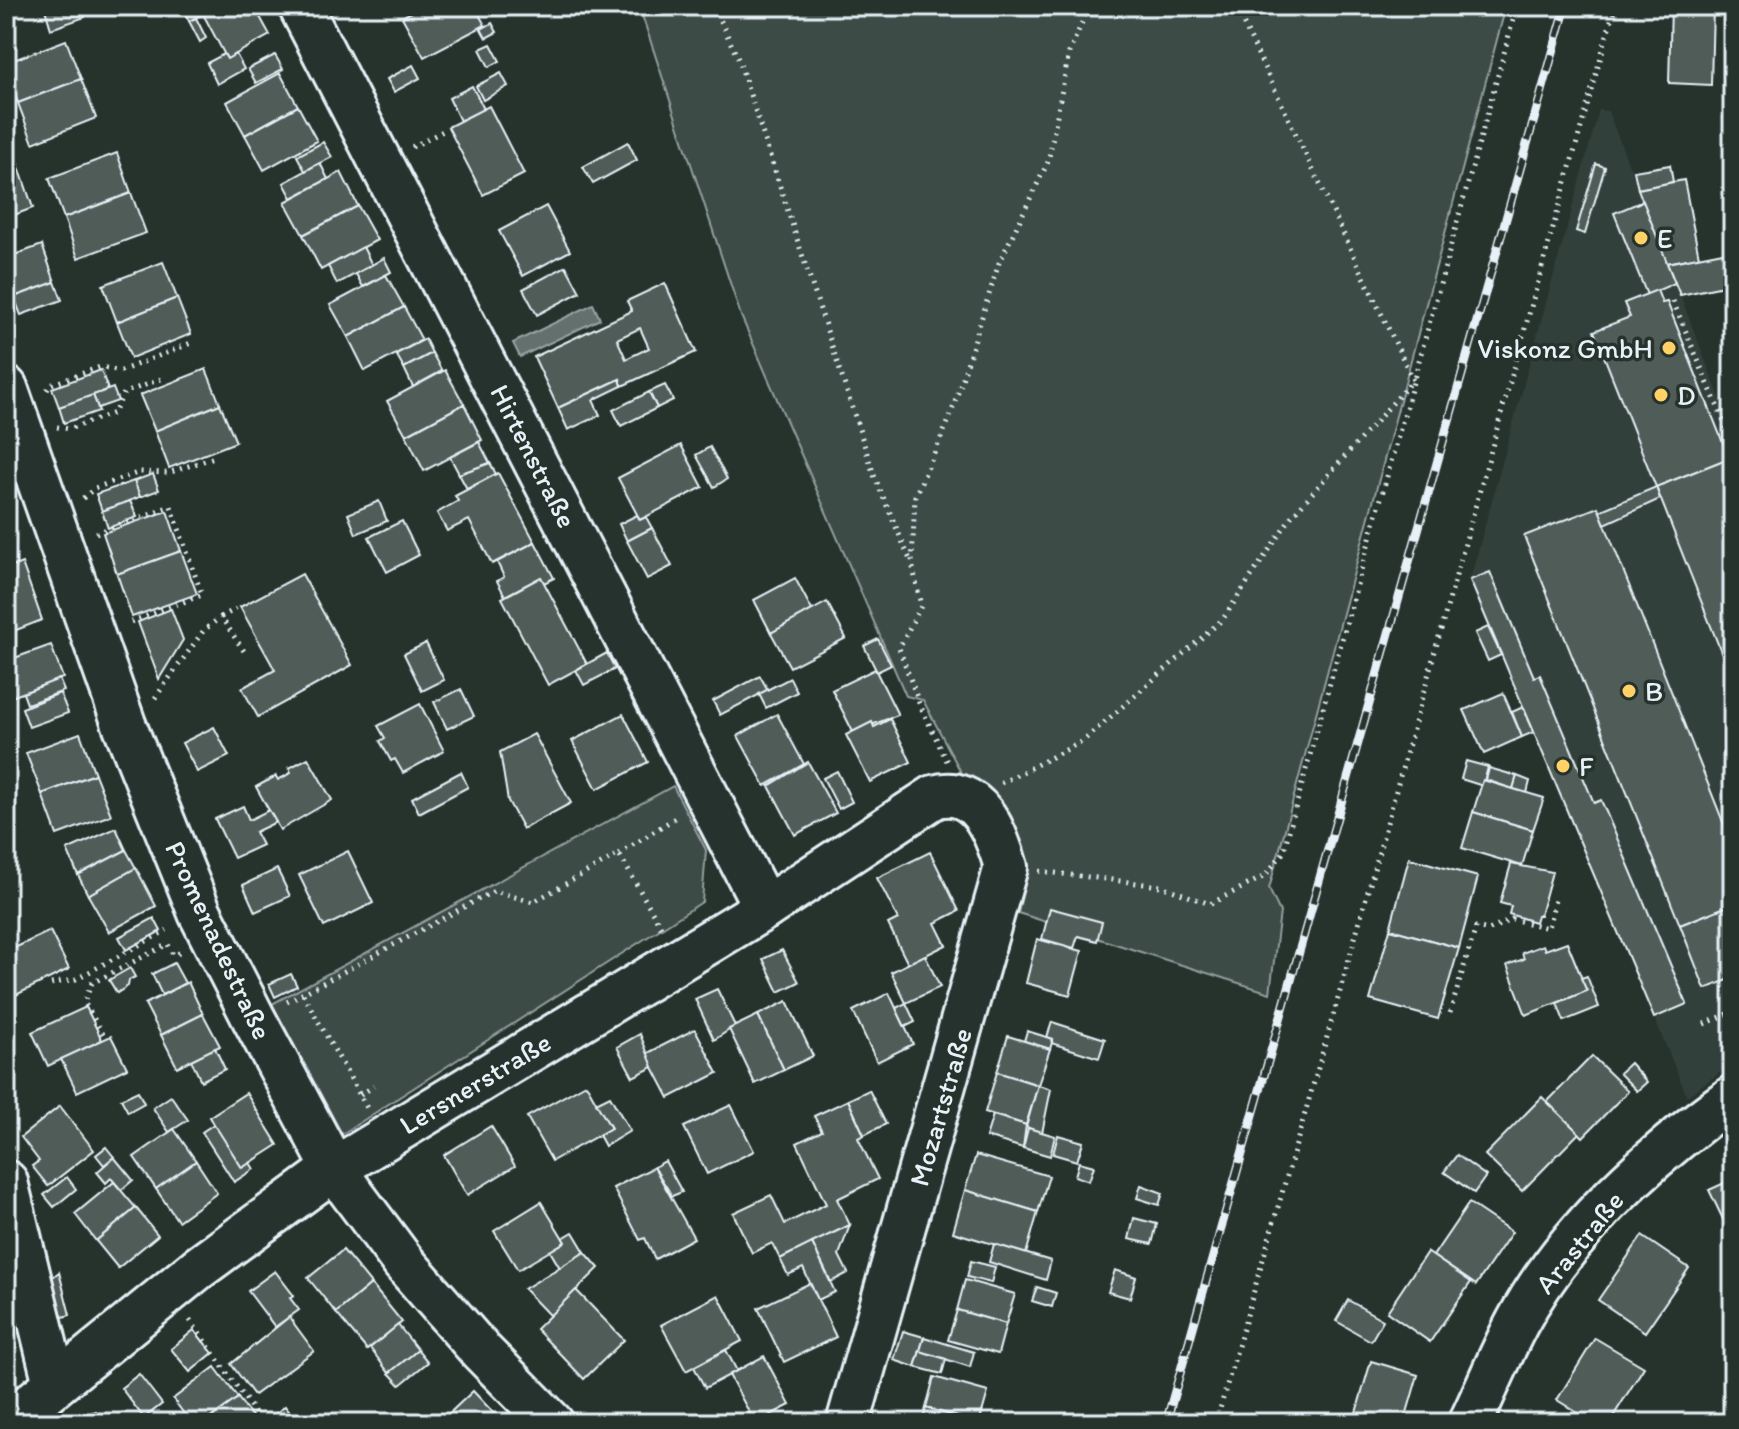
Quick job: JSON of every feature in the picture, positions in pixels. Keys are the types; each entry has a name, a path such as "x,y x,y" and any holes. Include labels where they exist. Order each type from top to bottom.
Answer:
{"street":[{"name":"Hirtenstraße","path":"300,6 765,908"},
{"name":"Promenadestraße","path":"6,388 124,724 206,926 254,1019 334,1169 404,1263 480,1350 552,1423"},
{"path":"959,796 985,815 998,838 1006,867"},
{"name":"Lersnerstraße","path":"8,1423 168,1293 334,1169 765,908 934,797 959,796"},
{"name":"Mozartstraße","path":"848,1423 1006,867"},
{"name":"Arastraße","path":"1470,1423 1519,1320 1583,1233 1643,1167 1733,1097"},
{"path":"6,1182 55,1384"}],"path":[{"path":"714,6 739,61 875,478 912,563 921,606 899,648 919,703 952,769 959,796 1083,741 1223,619 1291,517 1413,380"},
{"path":"912,563 915,496 950,418 999,263 1048,162 1069,53 1089,6"},
{"path":"1235,6 1413,380"},
{"path":"1006,867 1161,886 1210,904 1265,876 1283,853 1517,6"},
{"path":"1216,1423 1615,6"},
{"path":"401,153 445,130"},
{"path":"1673,301 1732,446"},
{"path":"50,385 100,367 121,371 191,343"},
{"path":"62,428 69,429 114,413 124,393 161,379"},
{"path":"89,492 140,472 168,473 215,457"},
{"path":"81,539 171,506 202,595 113,628"},
{"path":"153,700 204,630 236,609"},
{"path":"221,617 246,654"},
{"path":"254,1019 494,891 533,902 619,854 709,798"},
{"path":"619,854 679,959"},
{"path":"1450,1013 1476,927 1489,930 1512,919 1548,928 1555,900"},
{"path":"51,984 76,979 206,926"},
{"path":"103,1034 84,1002 92,983 168,944 173,955 206,926"},
{"path":"303,994 384,1138"},
{"path":"1704,1024 1733,1012"},
{"path":"360,1095 374,1086"},
{"path":"168,1293 218,1357 220,1366 260,1420"}],"shaded area":[{"path":"639,6 1506,6 1269,889 1280,912 1270,993 1018,913 1027,875 1020,845 981,785 963,776 923,700 906,696 741,316"},
{"path":"1599,110 1608,111 1733,431 1733,1063 1687,1096 1470,580"},
{"path":"593,304 600,319 520,357 513,343"},
{"path":"673,786 706,850 702,902 342,1134 272,1004"}],"building":[{"path":"6,6 34,6 6,16"},
{"path":"44,6 81,6 85,17 51,29"},
{"path":"181,6 218,6 189,21"},
{"path":"218,6 254,6 270,35 227,59 203,14"},
{"path":"422,6 474,6 485,25 424,57 402,17"},
{"path":"1671,6 1713,6 1711,85 1669,83"},
{"path":"196,18 206,38 200,42 189,21"},
{"path":"492,23 497,32 486,38 481,29"},
{"path":"66,40 81,79 18,103 6,74 6,63"},
{"path":"491,44 500,61 489,67 480,49"},
{"path":"224,54 227,59 236,54 244,69 217,84 207,63"},
{"path":"275,55 283,69 256,83 248,69"},
{"path":"413,65 420,78 394,92 387,79"},
{"path":"1728,68 1733,68 1733,100 1727,100"},
{"path":"280,73 298,106 245,135 227,102"},
{"path":"501,73 508,86 483,100 476,86"},
{"path":"81,79 96,118 33,143 18,103"},
{"path":"472,86 484,109 460,121 449,98"},
{"path":"298,106 317,141 264,170 245,135"},
{"path":"489,106 524,174 483,195 448,127"},
{"path":"6,134 20,170 6,176"},
{"path":"323,142 332,157 305,171 297,156"},
{"path":"628,142 637,160 593,184 583,167"},
{"path":"117,153 131,193 64,218 49,178"},
{"path":"320,163 328,179 292,198 284,183"},
{"path":"1596,164 1605,167 1585,234 1576,231"},
{"path":"1670,165 1673,182 1638,189 1634,171"},
{"path":"1733,168 1733,208 1725,169"},
{"path":"20,170 33,208 6,218 6,176"},
{"path":"341,172 358,206 303,235 285,202"},
{"path":"1684,180 1699,257 1667,263 1638,189"},
{"path":"131,193 146,233 78,258 64,218"},
{"name":"E","path":"1643,201 1675,283 1647,295 1614,213"},
{"path":"358,206 377,240 321,270 303,235"},
{"path":"546,206 570,251 523,276 499,231"},
{"path":"42,245 55,282 14,297 6,274 6,258"},
{"path":"363,247 372,265 337,284 328,266"},
{"path":"1733,250 1733,284 1680,295 1667,263"},
{"path":"384,258 391,272 363,287 356,274"},
{"path":"163,262 177,298 117,322 103,285"},
{"path":"566,266 580,292 537,315 523,289"},
{"path":"386,275 404,307 348,337 330,305"},
{"path":"55,282 62,300 21,315 14,297"},
{"path":"665,283 696,352 622,386 620,379 558,408 534,357 632,311 627,301","holes":["640,328 649,348 626,359 617,339"]},
{"name":"D","path":"1657,290 1662,303 1667,302 1729,458 1656,487 1594,331 1630,317 1624,303"},
{"path":"177,298 191,334 131,358 117,322"},
{"path":"404,307 422,340 365,371 348,337"},
{"path":"425,339 432,353 404,368 396,354"},
{"path":"432,353 442,371 413,387 404,368"},
{"path":"206,369 220,404 155,431 140,395"},
{"path":"101,370 108,390 59,407 52,388"},
{"path":"445,370 464,404 406,435 387,401"},
{"path":"620,379 622,386 593,400 600,415 568,430 558,408"},
{"path":"665,385 673,400 657,408 649,392"},
{"path":"113,388 118,401 98,408 93,395"},
{"path":"649,392 657,408 621,426 613,410"},
{"path":"93,395 99,411 64,423 59,407"},
{"path":"220,404 236,442 169,468 155,431"},
{"path":"464,404 482,440 424,471 406,435"},
{"path":"479,442 490,463 459,474 450,457"},
{"path":"681,445 703,487 640,520 618,478"},
{"path":"710,447 727,479 714,487 696,455"},
{"path":"1729,458 1733,469 1733,682 1656,487"},
{"path":"490,463 496,474 467,489 459,474"},
{"path":"498,473 535,542 492,564 469,520 447,531 437,513 458,501 455,496"},
{"path":"153,474 159,490 140,497 134,481"},
{"path":"134,481 140,497 102,511 96,494"},
{"path":"1656,487 1660,499 1605,524 1599,511"},
{"path":"130,501 137,517 108,528 102,511"},
{"path":"379,501 387,521 356,534 348,514"},
{"name":"B","path":"1598,507 1733,847 1733,904 1680,925 1524,536"},
{"path":"167,511 181,551 117,574 103,533"},
{"path":"637,515 640,520 646,517 652,528 627,541 619,524"},
{"path":"402,521 419,555 387,572 369,537"},
{"path":"652,528 672,566 647,579 627,541"},
{"path":"535,542 554,578 544,583 541,577 505,596 497,581 504,577 497,562"},
{"path":"181,551 197,594 132,617 117,574"},
{"path":"22,563 42,620 6,634 6,569"},
{"name":"F","path":"1490,572 1534,677 1540,675 1594,803 1601,800 1687,1004 1654,1018 1470,580"},
{"path":"302,574 352,665 258,717 242,688 275,670 240,607"},
{"path":"541,577 587,664 548,685 502,598"},
{"path":"795,578 812,610 771,633 754,600"},
{"path":"827,602 846,638 790,667 771,633"},
{"path":"171,609 183,640 159,679 138,622"},
{"path":"1488,627 1501,655 1488,661 1475,633"},
{"path":"878,639 891,665 877,672 864,646"},
{"path":"426,643 444,680 422,691 404,654"},
{"path":"51,645 63,678 6,699 6,661"},
{"path":"607,653 615,669 584,685 576,670"},
{"path":"875,669 898,715 853,732 832,690"},
{"path":"760,676 768,690 720,715 713,701"},
{"path":"790,678 797,692 766,708 759,694"},
{"path":"59,679 64,691 27,704 23,693"},
{"path":"461,689 474,716 447,729 434,702"},
{"path":"60,693 68,713 29,727 22,708"},
{"path":"1503,693 1522,737 1484,754 1464,710"},
{"path":"420,704 444,751 403,773 395,759 391,761 380,741 385,738 378,726"},
{"path":"1523,707 1534,732 1522,737 1512,712"},
{"path":"623,714 648,762 597,789 572,741"},
{"path":"777,714 804,764 765,786 738,736"},
{"path":"890,719 911,762 870,782 846,735 872,722 874,727"},
{"path":"214,727 229,756 197,772 182,743"},
{"path":"80,733 95,774 42,794 26,753"},
{"path":"534,734 571,803 523,829 508,801 500,752"},
{"path":"308,758 332,800 280,830 256,787 276,776 278,780 291,773 289,768"},
{"path":"1466,761 1488,767 1483,786 1461,779"},
{"path":"808,762 836,813 795,835 769,786"},
{"path":"1489,768 1517,776 1513,789 1486,780"},
{"path":"837,771 852,802 839,809 823,778"},
{"path":"461,772 468,787 419,813 412,798"},
{"path":"95,774 111,815 57,835 42,794"},
{"path":"1517,776 1530,781 1527,793 1513,789"},
{"path":"1483,780 1544,798 1533,830 1473,812"},
{"path":"243,806 249,820 269,810 276,822 255,832 262,845 234,858 215,819"},
{"path":"1473,812 1533,830 1522,866 1462,848"},
{"path":"116,828 126,850 78,875 67,850"},
{"path":"126,850 136,868 88,895 78,875"},
{"path":"348,851 373,903 324,927 299,875"},
{"path":"930,852 959,911 935,923 946,945 908,964 888,924 898,919 877,878"},
{"path":"1409,858 1478,877 1459,948 1390,929"},
{"path":"1511,864 1552,872 1540,915 1537,915 1535,922 1509,914 1511,906 1500,903"},
{"path":"136,868 156,906 109,932 88,895"},
{"path":"277,869 290,896 255,912 243,885"},
{"path":"1733,904 1733,978 1705,989 1680,925"},
{"path":"1050,908 1102,922 1097,941 1078,936 1074,948 1042,939"},
{"path":"154,918 161,931 126,950 119,937"},
{"path":"1390,929 1459,948 1438,1019 1370,1000"},
{"path":"50,931 69,969 16,995 6,976 6,952"},
{"path":"1037,939 1082,951 1070,995 1026,983"},
{"path":"1567,942 1587,991 1526,1015 1507,965 1524,959 1522,953 1543,945 1545,950"},
{"path":"782,950 799,982 779,992 763,959"},
{"path":"925,955 940,987 906,1003 891,972"},
{"path":"174,963 185,983 162,995 152,974"},
{"path":"130,968 135,977 117,993 109,980"},
{"path":"291,974 297,986 275,997 269,984"},
{"path":"1587,976 1599,1007 1564,1021 1557,1003 1587,991 1581,978"},
{"path":"188,982 203,1014 161,1035 145,1004"},
{"path":"717,989 735,1026 714,1040 695,999"},
{"path":"889,993 913,1044 877,1062 853,1011"},
{"path":"787,1001 813,1056 784,1070 758,1015"},
{"path":"906,1003 915,1022 905,1027 896,1008"},
{"path":"86,1007 102,1040 48,1066 32,1032"},
{"path":"203,1014 220,1046 177,1067 161,1035"},
{"path":"758,1015 784,1070 755,1084 729,1029"},
{"path":"1052,1022 1105,1039 1099,1058 1051,1043 1053,1039 1047,1037"},
{"path":"695,1029 718,1073 669,1098 646,1054"},
{"path":"1027,1031 1053,1039 1050,1049 1024,1041"},
{"path":"640,1034 653,1067 633,1077 617,1047"},
{"path":"111,1036 127,1068 77,1092 61,1059"},
{"path":"1008,1036 1050,1049 1038,1085 997,1072"},
{"path":"215,1048 225,1069 201,1081 191,1060"},
{"path":"1592,1056 1628,1091 1583,1137 1547,1102"},
{"path":"1630,1063 1647,1082 1637,1091 1619,1073"},
{"path":"997,1072 1038,1085 1026,1125 985,1112"},
{"path":"586,1084 611,1128 552,1161 527,1117"},
{"path":"1038,1085 1051,1089 1042,1133 1026,1127"},
{"path":"869,1090 886,1124 864,1135 848,1100"},
{"path":"138,1091 144,1103 128,1112 121,1099"},
{"path":"246,1093 278,1145 242,1168 209,1117"},
{"path":"171,1096 188,1120 169,1132 153,1108"},
{"path":"610,1096 630,1131 605,1146 599,1135 611,1128 596,1103"},
{"path":"1542,1097 1579,1133 1522,1191 1485,1155"},
{"path":"848,1100 864,1135 858,1138 878,1179 837,1199 850,1225 780,1259 772,1243 752,1253 733,1213 771,1195 785,1224 826,1204 797,1143 822,1131 814,1116"},
{"path":"731,1105 754,1151 707,1174 684,1127"},
{"path":"60,1106 94,1150 48,1186 32,1166 39,1161 21,1137"},
{"path":"993,1115 1026,1125 1023,1148 986,1137"},
{"path":"214,1124 242,1168 250,1163 254,1169 234,1182 202,1132"},
{"path":"491,1126 515,1166 467,1195 444,1155"},
{"path":"1028,1128 1055,1136 1050,1156 1023,1148"},
{"path":"174,1129 196,1161 156,1189 134,1157"},
{"path":"1058,1135 1083,1142 1077,1161 1053,1154"},
{"path":"106,1147 114,1157 104,1165 96,1155"},
{"path":"976,1155 1049,1176 1038,1212 965,1190"},
{"path":"1457,1155 1486,1176 1474,1193 1444,1172"},
{"path":"114,1157 133,1180 121,1190 111,1178 106,1183 97,1172"},
{"path":"196,1161 217,1193 178,1221 156,1189"},
{"path":"665,1161 682,1192 672,1196 654,1167"},
{"path":"1079,1162 1094,1166 1089,1181 1075,1176"},
{"path":"654,1167 694,1238 655,1259 645,1238 640,1240 613,1188"},
{"path":"67,1177 76,1189 54,1207 44,1195"},
{"path":"1733,1179 1733,1240 1709,1190"},
{"path":"114,1182 136,1208 96,1241 75,1214"},
{"path":"1141,1185 1163,1193 1159,1205 1137,1198"},
{"path":"965,1190 1038,1212 1026,1254 953,1232"},
{"path":"541,1202 565,1242 518,1270 494,1231"},
{"path":"1469,1203 1512,1232 1476,1285 1433,1256"},
{"path":"136,1208 158,1235 118,1268 96,1241"},
{"path":"1134,1218 1157,1224 1152,1244 1129,1239"},
{"path":"850,1225 839,1255 848,1273 831,1282 812,1243"},
{"path":"573,1232 585,1252 560,1268 550,1251 565,1242 563,1238"},
{"path":"1642,1236 1689,1268 1645,1332 1598,1300"},
{"path":"812,1243 835,1292 818,1300 803,1268 788,1275 780,1259"},
{"path":"994,1244 1051,1261 1046,1280 989,1262"},
{"path":"343,1250 371,1284 336,1313 308,1278"},
{"path":"585,1252 599,1268 550,1316 524,1289"},
{"path":"1427,1252 1471,1282 1430,1342 1387,1312"},
{"path":"971,1261 995,1267 991,1283 967,1277"},
{"path":"1115,1270 1136,1277 1130,1298 1108,1292"},
{"path":"275,1271 294,1296 290,1298 299,1310 275,1327 248,1291"},
{"path":"59,1272 70,1315 52,1320 43,1285"},
{"path":"965,1280 1015,1294 1006,1324 957,1310"},
{"path":"810,1283 836,1337 784,1362 758,1308"},
{"path":"371,1284 402,1322 367,1350 336,1313"},
{"path":"1037,1287 1056,1293 1052,1307 1032,1301"},
{"path":"576,1290 624,1340 584,1379 536,1329"},
{"path":"718,1295 742,1341 686,1371 661,1325"},
{"path":"1348,1300 1383,1320 1371,1341 1336,1321"},
{"path":"957,1310 1006,1324 998,1354 948,1340"},
{"path":"289,1317 314,1351 254,1395 231,1364"},
{"path":"398,1325 418,1350 389,1373 370,1348"},
{"path":"194,1330 213,1353 190,1372 171,1349"},
{"path":"903,1331 924,1337 915,1367 894,1360"},
{"path":"924,1337 974,1352 970,1367 920,1351"},
{"path":"1595,1338 1644,1367 1609,1423 1594,1423 1557,1400"},
{"path":"418,1350 428,1362 400,1385 389,1373"},
{"path":"726,1350 737,1371 705,1388 694,1367"},
{"path":"920,1351 946,1359 942,1374 915,1367"},
{"path":"764,1356 790,1405 755,1423 729,1375"},
{"path":"1371,1361 1418,1375 1404,1423 1353,1423"},
{"path":"215,1367 238,1398 204,1423 191,1423 173,1399"},
{"path":"139,1374 162,1404 144,1418 121,1388"},
{"path":"934,1377 988,1392 979,1423 926,1408"},
{"path":"473,1391 503,1423 439,1423"},
{"path":"238,1398 257,1423 204,1423"},
{"path":"285,1406 298,1423 270,1423 268,1420"},
{"path":"926,1408 978,1423 922,1423"},
{"path":"96,1411 101,1423 84,1423 82,1416"}],"railway":[{"path":"1166,1423 1566,6"}],"place":[{"name":"E","path":"1641,238"},
{"name":"Viskonz GmbH","path":"1669,348"},
{"name":"D","path":"1661,395"},
{"name":"B","path":"1629,691"},
{"name":"F","path":"1563,766"}]}
